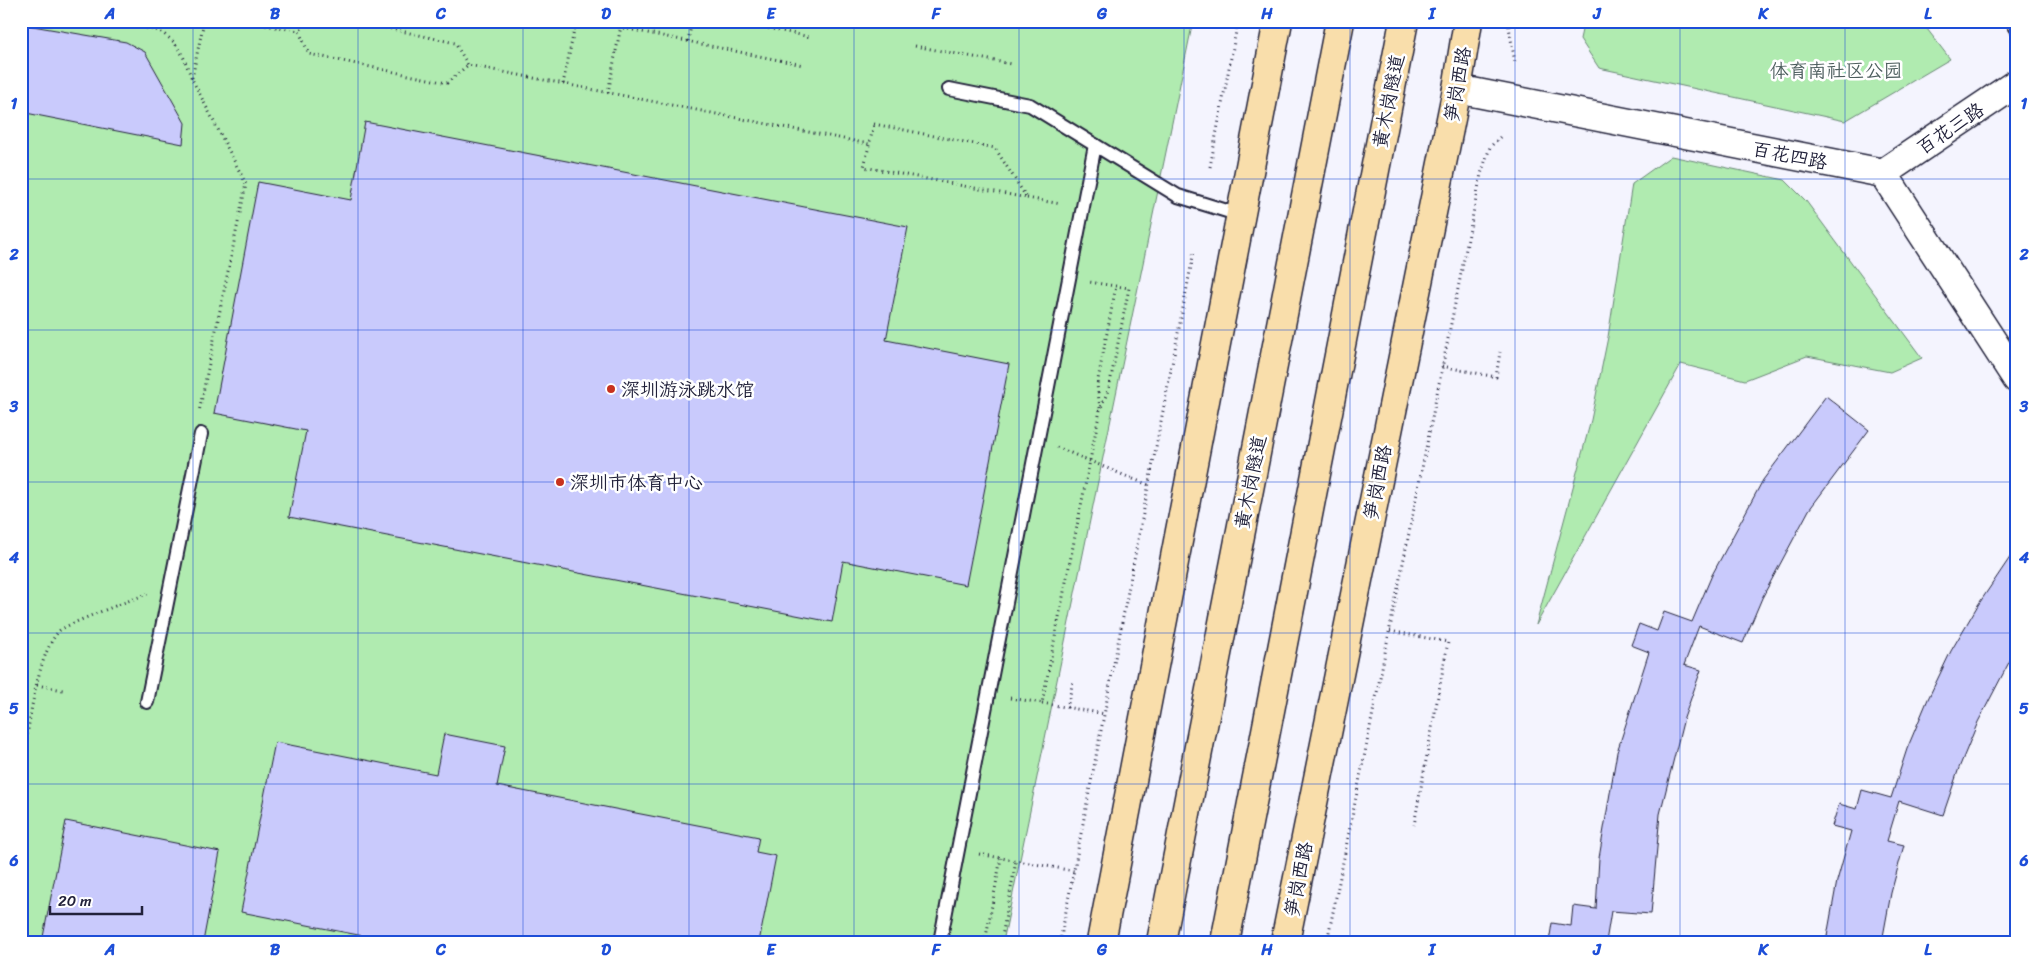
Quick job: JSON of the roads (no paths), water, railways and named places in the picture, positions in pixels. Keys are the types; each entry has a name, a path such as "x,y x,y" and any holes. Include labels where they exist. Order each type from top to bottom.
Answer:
{"main road":[{"path":"1101,942 1278,21"},
{"name":"黄木岗隧道","path":"1161,942 1340,21"},
{"name":"笋岗西路","path":"1286,942 1457,89 1468,21"},
{"name":"黄木岗隧道","path":"1225,942 1403,24"}],"street":[{"name":"百花三路","path":"1883,173 2017,83"},
{"name":"百花四路","path":"1457,89 1883,173"},
{"path":"1883,173 2017,379"}],"lane":[{"path":"2012,21 2017,28"},
{"path":"948,89 1030,105 1178,196 1240,215"},
{"path":"940,942 1096,145"},
{"path":"147,702 201,434"}],"place":[{"name":"深圳游泳跳水馆","path":"611,389"},
{"name":"深圳市体育中心","path":"560,482"}],"park label":[{"name":"体育南社区公园","path":"1836,70"}]}
